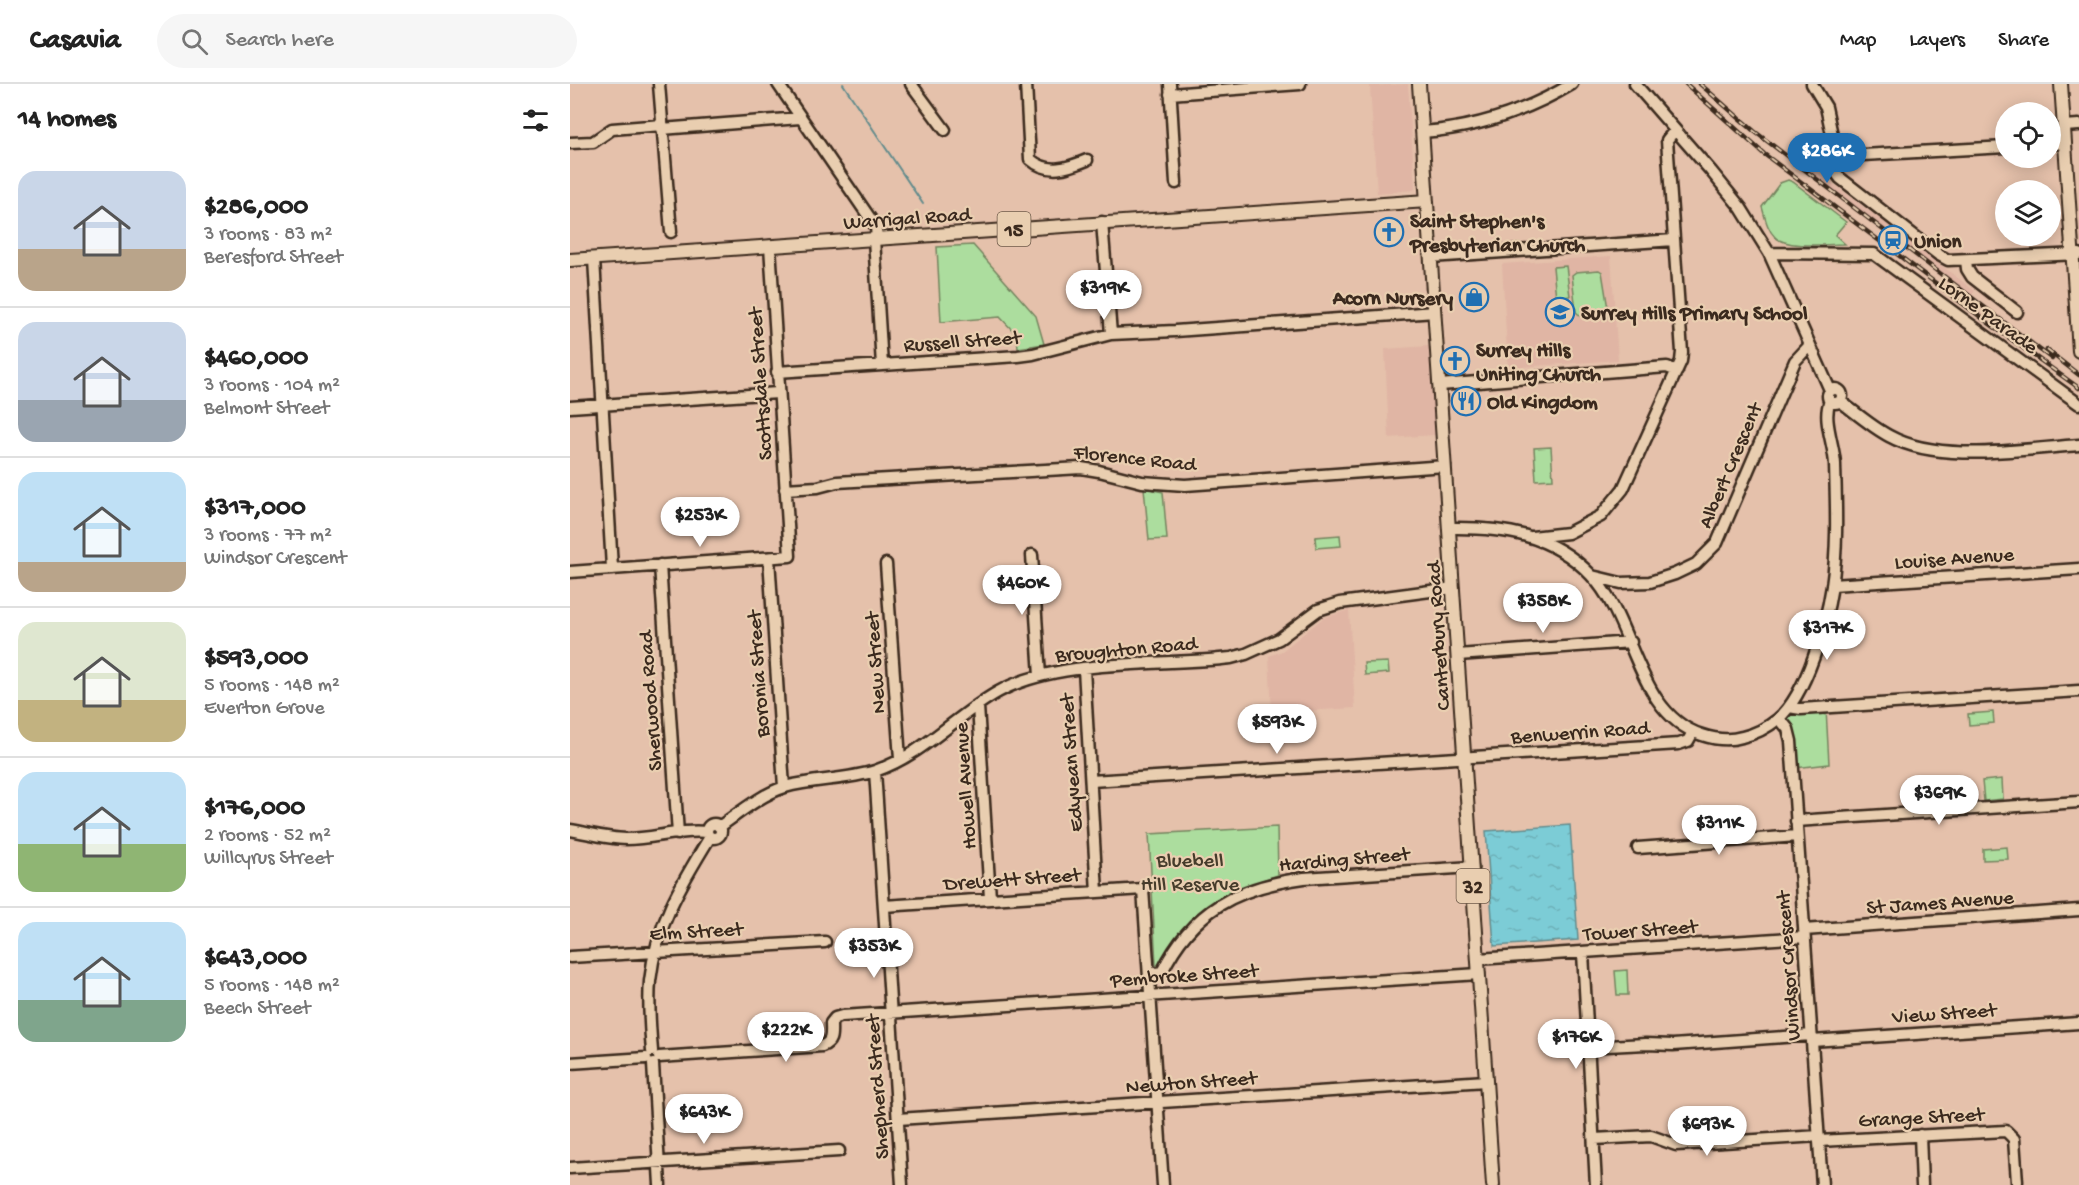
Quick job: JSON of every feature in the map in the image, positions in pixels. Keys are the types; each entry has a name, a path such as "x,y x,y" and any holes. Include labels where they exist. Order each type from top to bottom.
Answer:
{"main road":[{"name":"Canterbury Road","path":"1419,84 1493,1185"},
{"path":"2061,84 2076,255 2079,351"},
{"name":"Warrigal Road","path":"570,260 1427,201"}],"street":[{"path":"659,84 671,232"},
{"path":"778,84 876,227 882,365"},
{"path":"911,84 945,130"},
{"path":"1026,84 1030,159 1038,166 1053,170 1069,168 1088,160"},
{"path":"1176,183 1170,89 1300,84"},
{"path":"1422,132 1448,130 1487,122 1515,113 1572,84"},
{"path":"1635,84 1741,208 1769,253 1809,346 1834,397 1889,436 1918,447 1945,452 1972,452 2079,445"},
{"path":"1812,84 1826,107 1834,144 1839,154 1845,156 1995,148"},
{"path":"570,143 593,142 612,129 800,118"},
{"path":"2064,126 2079,125"},
{"path":"1532,537 1568,533 1601,516 1623,489 1677,371 1682,352 1667,140 1676,130"},
{"path":"2061,143 2065,143"},
{"path":"1839,154 1833,164 1840,178 1948,260 2076,255"},
{"path":"1102,222 1111,334"},
{"path":"1431,257 1674,240"},
{"name":"Scottsdale Street","path":"769,558 790,556 770,246"},
{"name":"Lorne Parade","path":"1769,253 1874,254 2079,404"},
{"path":"594,259 612,568"},
{"path":"1966,260 1967,269 1972,277 2017,312"},
{"name":"Russell Street","path":"777,372 1033,354 1111,334 1435,312"},
{"name":"Albert Crescent","path":"1592,576 1621,583 1650,582 1696,564 1717,543 1795,361 1809,346"},
{"path":"1440,385 1667,367 1677,371"},
{"path":"570,407 778,393"},
{"path":"1449,528 1482,527 1512,531 1532,537 1562,552 1592,576 1609,598 1621,619 1654,696 1672,718 1694,732 1712,738 1739,738 1760,732 1779,718 1789,707 1810,666 1824,626 1832,585 1837,519 1834,459 1827,409 1834,397"},
{"name":"Florence Road","path":"785,489 818,487 837,482 1081,468 1142,482 1185,485 1445,466"},
{"path":"1562,552 1568,533"},
{"path":"1032,555 1040,676"},
{"path":"570,572 769,558"},
{"name":"Boronia Street","path":"769,558 784,788"},
{"name":"New Street","path":"886,564 900,759"},
{"name":"Sherwood Road","path":"660,565 678,834"},
{"name":"Louise Avenue","path":"1832,585 2079,569"},
{"path":"1609,598 1621,583"},
{"name":"Broughton Road","path":"709,835 718,836 719,827 784,788 875,771 900,759 930,743 999,692 1040,676 1084,669 1231,658 1246,654 1279,639 1318,610 1340,603 1453,588"},
{"path":"1458,655 1631,642"},
{"name":"Edyvean Street","path":"1084,669 1097,892"},
{"path":"1789,707 1801,710 2079,691"},
{"name":"Howell Avenue","path":"978,706 990,898"},
{"name":"Windsor Crescent","path":"1779,718 1788,729 1791,741 1822,1185"},
{"name":"Benwerrin Road","path":"1091,781 1679,744 1688,741 1694,732"},
{"name":"Shepherd Street","path":"875,771 902,1185"},
{"path":"1796,822 2079,802"},
{"path":"570,830 624,839 694,831 709,835 684,877 658,937 650,981 660,1185"},
{"path":"1638,848 1797,836"},
{"name":"Harding Street","path":"1149,974 1162,972 1171,953 1187,931 1205,914 1229,899 1254,888 1278,881 1304,878 1472,867"},
{"name":"Drewett Street","path":"884,906 1143,890 1149,974"},
{"name":"St James Avenue","path":"1804,934 2079,910"},
{"name":"Tower Street","path":"1478,959 1583,953 1804,934"},
{"name":"Elm Street","path":"570,957 825,942"},
{"path":"1583,953 1596,1185"},
{"path":"1149,974 1163,1185"},
{"name":"Pembroke Street","path":"652,1057 822,1046 828,1044 831,1038 831,1023 842,1016 1479,974"},
{"name":"View Street","path":"1588,1047 1673,1045 2079,1023"},
{"path":"570,1063 652,1057"},
{"name":"Newton Street","path":"898,1119 1486,1081"},
{"name":"Grange Street","path":"1594,1139 1652,1136 1676,1145 2006,1131 2014,1139 2017,1182"},
{"path":"1920,1135 1922,1185"},
{"path":"570,1168 839,1151"}],"shaded area":[{"path":"1408,84 1415,188 1414,190 1377,193 1370,86"},
{"path":"1811,167 1975,291 1970,297 1806,173"},
{"name":"Surrey Hills Primary School","path":"1611,256 1618,360 1508,368 1502,264"},
{"path":"1429,346 1435,435 1389,438 1385,349"},
{"path":"1349,610 1355,708 1272,713 1269,656 1282,651 1323,618"}],"green space":[{"path":"1788,180 1846,222 1835,235 1845,244 1789,243 1781,241 1772,234 1762,207 1780,183"},
{"path":"973,245 1036,316 1044,344 1018,348 1017,335 1000,317 941,322 937,247"},
{"path":"1566,266 1570,296 1556,298 1553,267"},
{"path":"1599,270 1602,272 1609,315 1606,319 1584,319 1576,312 1572,275 1576,272"},
{"path":"1551,447 1553,479 1536,480 1534,448"},
{"path":"1144,488 1163,492 1167,539 1149,540"},
{"path":"1340,535 1341,546 1316,548 1315,537"},
{"path":"1388,662 1389,673 1365,675 1364,663"},
{"path":"1790,709 1826,709 1829,764 1795,768 1781,718"},
{"path":"1993,712 1994,723 1969,725 1968,714"},
{"path":"2002,779 2003,799 1984,801 1982,781"},
{"name":"Bluebell Hill Reserve","path":"1277,827 1278,875 1227,894 1205,908 1181,932 1159,966 1156,965 1149,834"},
{"path":"2007,847 2008,859 1983,860 1983,849"},
{"path":"1627,970 1628,995 1617,995 1615,971"}],"water":[{"path":"1570,825 1578,940 1494,946 1486,831"}],"waterway":[{"path":"843,84 923,204"}],"railway":[{"path":"1686,84 1764,154 2079,388"},
{"path":"1700,84 1754,131 2052,359"},
{"path":"2047,350 2079,375"}],"place":[{"name":"Saint Stephen's Presbyterian Church","path":"1389,232"},
{"name":"Union","path":"1893,240"},
{"name":"Acorn Nursery","path":"1474,297"},
{"name":"Surrey Hills Primary School","path":"1560,312"},
{"name":"Surrey Hills Uniting Church","path":"1455,361"},
{"name":"Old Kingdom","path":"1466,401"}]}
